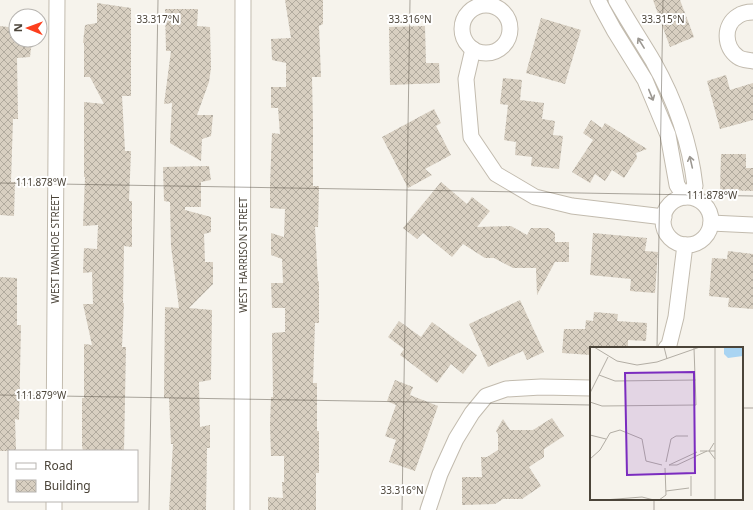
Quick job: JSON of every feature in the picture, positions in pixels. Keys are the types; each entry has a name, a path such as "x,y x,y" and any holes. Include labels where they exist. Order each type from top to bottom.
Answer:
{"street":[{"name":"WEST IVANHOE STREET","path":"54,450 57,0"},
{"name":"WEST HARRISON STREET","path":"242,510 244,0"},
{"path":"598,0 614,30 645,80 668,136 677,185 685,197"},
{"path":"616,0 653,62 671,98 684,132 693,168 694,186 685,197"},
{"path":"753,12 744,13 737,16 731,22 727,37 728,45 732,52 738,57 753,61"},
{"path":"473,49 466,79 471,137 496,174 535,197 572,206 664,218"},
{"path":"685,197 697,199 704,203 709,210 711,218 709,234 704,240 690,246 675,242 669,237 663,222 664,214 668,207 673,202 685,197"},
{"path":"711,223 753,225"},
{"path":"667,347 676,317 685,245"},
{"path":"428,510 440,474 456,439 472,413 486,396 506,389 541,387 590,388"}],"building":[{"path":"285,0 323,0 323,24 319,26 321,77 312,77 313,186 319,186 318,227 315,227 318,282 319,281 319,323 315,323 313,383 317,383 317,431 319,431 319,473 316,473 316,510 268,510 268,497 283,498 282,482 284,482 284,456 271,456 270,425 271,397 273,397 272,333 285,332 285,308 272,308 271,283 283,283 282,259 271,255 271,233 284,237 285,209 270,208 270,185 272,133 280,134 278,108 271,108 271,87 286,87 286,63 272,60 271,39 291,38"},
{"path":"653,0 680,0 694,37 670,47"},
{"path":"97,3 131,8 131,96 122,96 125,151 131,151 129,201 132,201 132,247 124,246 122,347 126,347 124,450 83,450 82,446 84,344 92,345 83,304 93,304 92,272 83,273 84,248 97,249 98,225 83,226 85,177 84,102 104,104 90,77 84,77 83,43 85,25 97,23"},
{"path":"165,9 198,9 197,26 210,27 211,68 209,82 197,115 213,115 211,136 202,139 201,161 170,143 172,103 164,104 171,51 166,51"},
{"path":"541,18 581,30 565,84 526,73"},
{"path":"0,26 8,27 8,48 31,48 30,57 17,58 18,119 13,119 11,182 15,182 14,216 0,215"},
{"path":"425,26 426,63 439,63 440,83 390,85 389,27"},
{"path":"726,75 730,90 753,83 753,120 720,129 707,81"},
{"path":"503,78 522,80 520,100 544,103 542,119 555,121 553,135 563,136 559,169 531,166 532,157 515,155 516,142 504,140 508,105 500,104"},
{"path":"434,109 441,123 436,126 451,155 425,169 432,175 408,188 382,137"},
{"path":"591,120 602,128 605,123 647,149 636,153 637,158 624,178 612,170 605,181 595,174 590,183 572,172 593,140 583,133"},
{"path":"721,154 746,154 746,168 753,168 753,191 720,190"},
{"path":"209,166 211,180 201,182 201,207 185,207 185,210 211,217 211,232 204,234 205,262 213,262 213,284 189,308 212,310 211,380 199,382 200,427 210,425 210,448 207,448 206,510 169,510 173,444 171,444 169,398 164,398 165,307 179,308 171,246 170,202 164,201 163,167"},
{"path":"441,182 467,204 472,197 490,211 477,227 511,226 527,235 531,228 548,228 555,233 555,242 569,242 569,262 555,262 537,295 536,268 513,268 494,258 485,258 463,244 452,257 423,233 417,239 403,228"},
{"path":"593,233 647,238 645,251 658,252 655,293 630,291 631,279 590,275"},
{"path":"728,251 753,254 753,309 728,307 729,298 709,296 712,258 727,259"},
{"path":"0,277 17,278 17,325 21,325 19,420 15,419 16,450 0,451"},
{"path":"520,300 544,352 527,360 523,351 488,367 469,324"},
{"path":"594,312 618,314 617,321 647,323 646,341 628,340 628,347 590,347 590,355 562,353 564,329 585,329 586,320 593,321"},
{"path":"399,321 421,337 432,322 477,355 463,374 451,364 437,383 400,355 404,349 388,337"},
{"path":"395,380 413,387 410,395 438,406 415,471 389,462 396,440 385,436 396,405 387,401"},
{"path":"552,418 564,436 544,449 544,457 529,467 541,486 522,499 503,499 495,504 462,505 462,477 482,477 481,457 487,457 498,450 498,434 496,431 503,419 510,430 533,430"}]}
